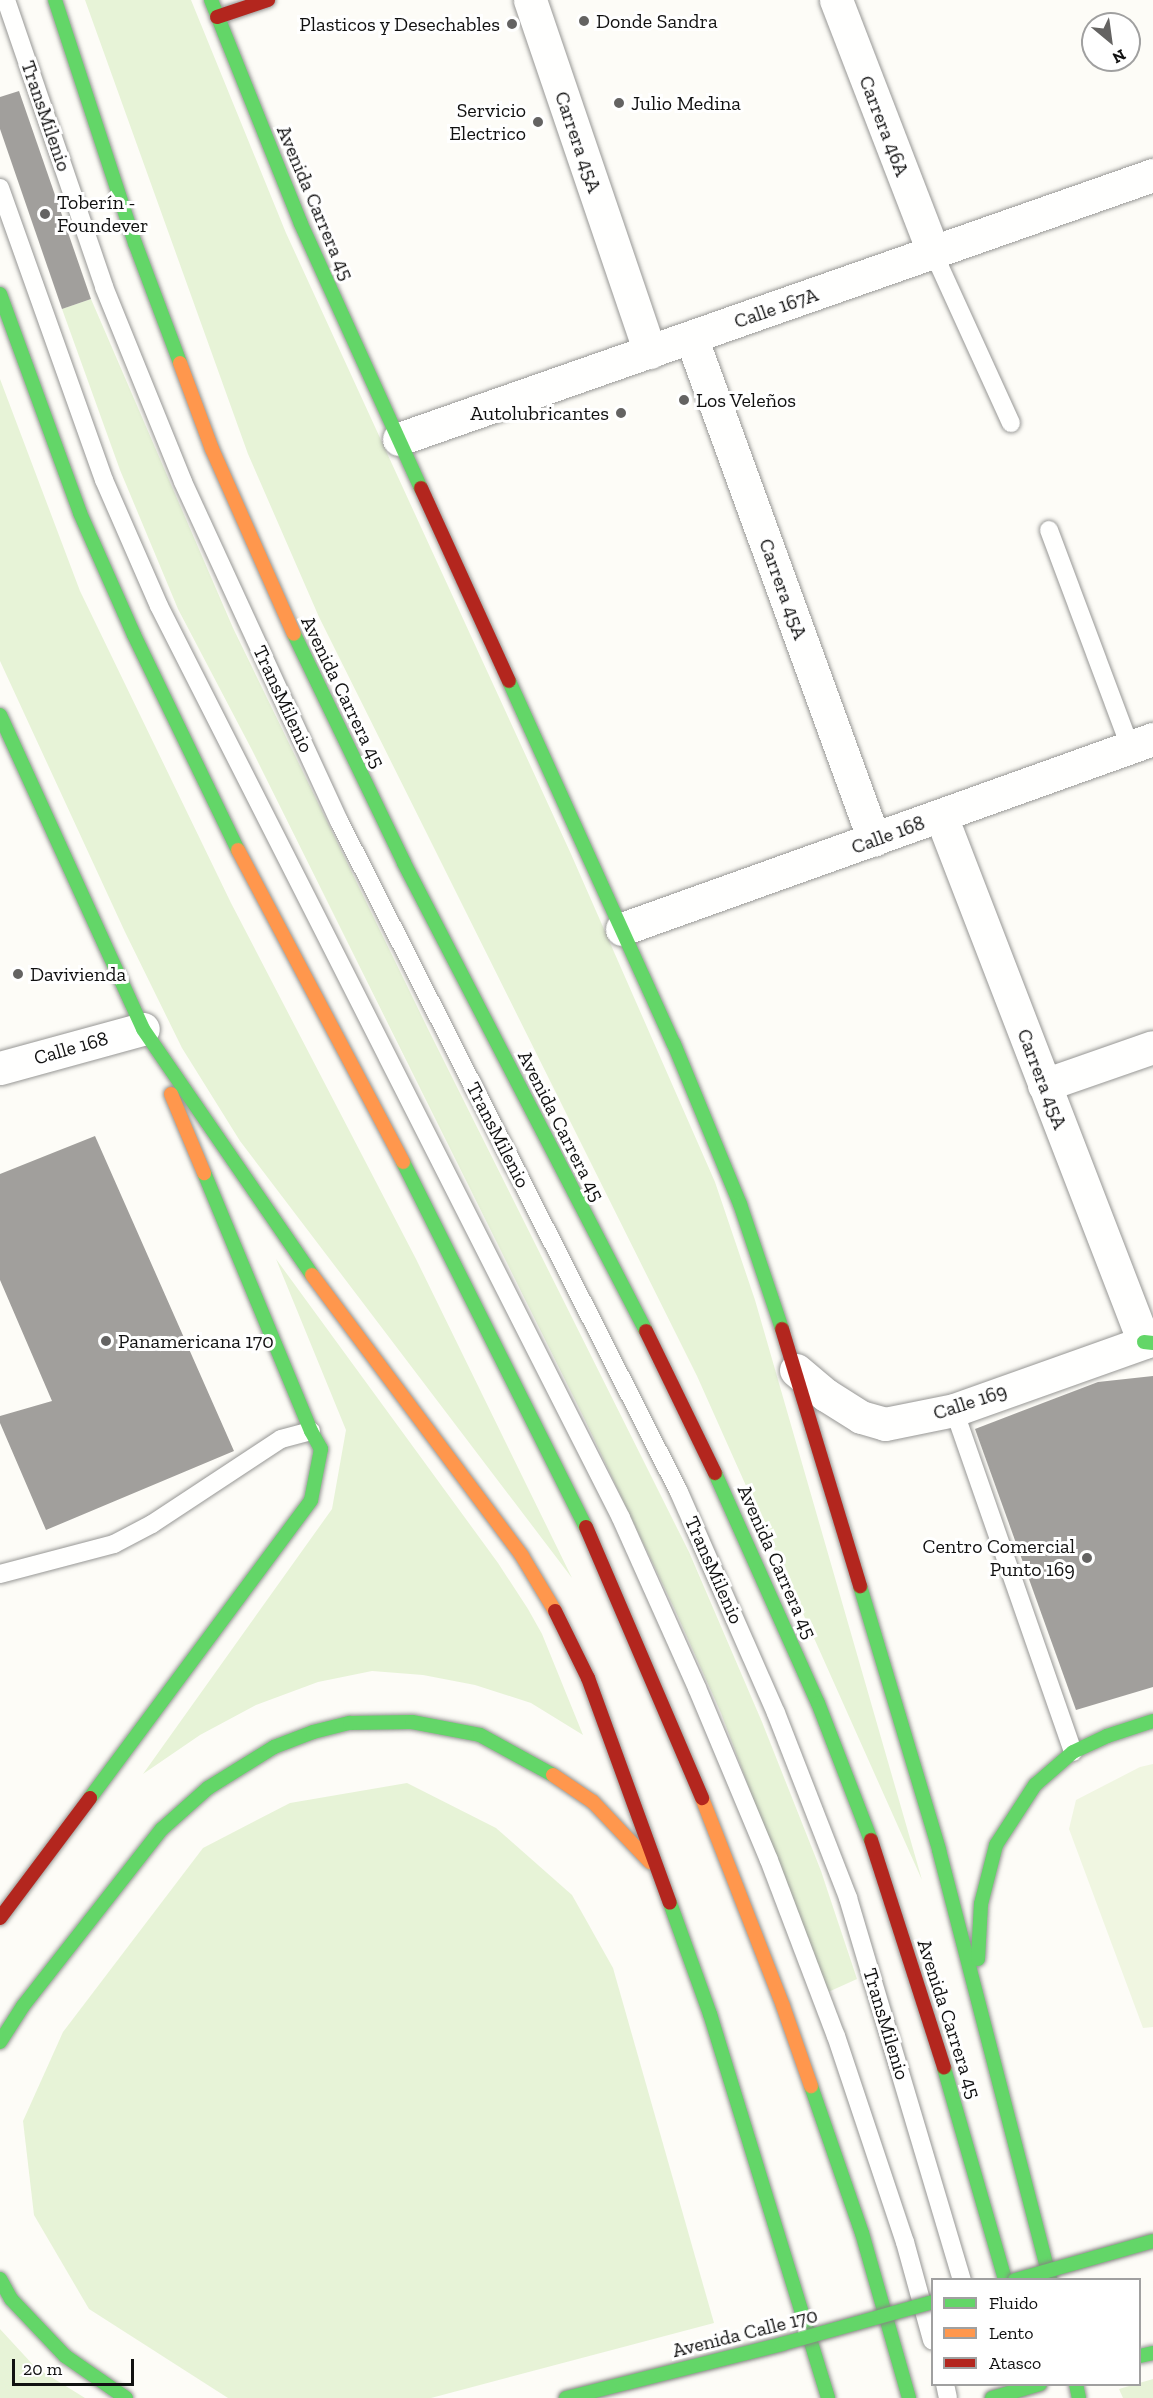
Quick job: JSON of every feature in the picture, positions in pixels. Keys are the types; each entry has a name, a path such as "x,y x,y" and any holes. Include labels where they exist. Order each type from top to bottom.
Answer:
{"main road":[{"name":"Avenida Carrera 45","path":"55,0 135,243 212,449 264,571 404,863 665,1368 744,1533 818,1703 877,1856 960,2119 1004,2278"},
{"name":"Avenida Carrera 45","path":"211,0 301,224 682,1062 740,1204 796,1370 935,1839 976,1988 1049,2278"},
{"path":"217,17 268,0"},
{"path":"0,294 80,513 134,635 239,851 437,1227 601,1558 693,1774 783,2006 862,2233 909,2398"},
{"path":"0,715 143,1029 311,1431 321,1449 310,1500 289,1533 0,1918"},
{"path":"143,1029 300,1259 522,1556 557,1614 588,1677 710,2014 828,2398"},
{"path":"976,1988 981,1904 996,1845 1035,1785 1072,1752 1107,1736 1153,1721"},
{"path":"0,2042 23,2006 162,1829 218,1782 274,1747 313,1732 350,1723 412,1722 480,1735 549,1772 593,1802 658,1870"},
{"path":"1022,2278 1153,2241"},
{"path":"0,2279 11,2299 65,2356 126,2398"},
{"name":"Avenida Calle 170","path":"566,2398 782,2344 931,2303"},
{"path":"994,2398 1036,2386"}],"street":[{"name":"Carrera 45A","path":"530,0 650,352"},
{"name":"Carrera 46A","path":"836,0 933,252"},
{"name":"Calle 167A","path":"399,440 933,252 1150,185"},
{"name":"Carrera 45A","path":"692,337 874,840"},
{"name":"Calle 168","path":"622,929 1142,743"},
{"name":"Carrera 45A","path":"940,816 1044,1085 1150,1341"},
{"name":"Calle 168","path":"0,1068 143,1029"},
{"path":"1044,1085 1153,1047"},
{"name":"Calle 169","path":"796,1370 826,1395 861,1417 885,1424 954,1410 1150,1341"}],"lane":[{"name":"TransMilenio","path":"6,0 104,287 183,482 339,821 679,1492 776,1713 848,1898 961,2278"},
{"path":"0,188 104,480 159,606 621,1518 697,1688 769,1860 836,2036 905,2242 931,2333"},
{"path":"933,252 1011,423"},
{"path":"1049,530 1142,743"},
{"path":"954,1410 1072,1752"},
{"path":"0,1574 114,1544 152,1524 281,1440 311,1431"}],"green space":[{"path":"85,0 191,0 286,233 571,854 715,1182 755,1300 922,1880 697,1376 319,617 248,454"},
{"path":"91,299 233,628 428,1029 689,1552 762,1722 821,1871 857,1979 826,1993 721,1713 675,1610 584,1418 252,750 178,609 120,470 62,309"},
{"path":"0,379 80,591 231,903 416,1259 572,1578 240,1141 182,1048 125,932 0,661"},
{"path":"276,1259 498,1563 528,1609 542,1634 583,1735 531,1703 475,1685 423,1675 372,1671 318,1682 256,1705 200,1735 143,1774 332,1509 346,1430"},
{"path":"1153,1764 1153,2027 1143,2028 1069,1829 1076,1800 1140,1767"},
{"path":"407,1783 496,1828 572,1895 613,1968 714,2323 431,2398 228,2398 89,2309 34,2215 23,2121 63,2032 203,1848 290,1803"},
{"path":"0,2329 35,2367 85,2398 0,2398"},
{"path":"1153,2379 1153,2398 1123,2398 1119,2389 1141,2386 1141,2383"}],"building":[{"name":"Toberín - Foundever","path":"19,91 91,299 62,309 0,129 0,97"},
{"name":"Panamericana 170","path":"95,1136 234,1451 46,1530 0,1423 0,1416 52,1401 0,1280 0,1174"},
{"name":"Centro Comercial Punto 169","path":"1153,1376 1153,1687 1076,1710 975,1429 1098,1382"}],"traffic: fast":[{"path":"55,0 135,243 180,363"},
{"path":"211,0 301,224 421,488"},
{"path":"0,294 80,513 134,635 238,850"},
{"path":"294,634 404,863 646,1331"},
{"path":"509,681 674,1044 740,1204 782,1329"},
{"path":"0,715 143,1029 312,1275"},
{"path":"403,1162 586,1527"},
{"path":"90,1798 311,1500 321,1449 311,1431 204,1173"},
{"path":"1144,1342 1153,1343"},
{"path":"715,1473 818,1703 871,1840"},
{"path":"860,1586 939,1850 1049,2278"},
{"path":"978,1959 981,1904 996,1845 1035,1785 1073,1752 1107,1736 1153,1721"},
{"path":"0,2042 23,2006 162,1829 208,1788 274,1747 313,1732 350,1723 412,1722 480,1735 553,1775"},
{"path":"670,1903 710,2014 828,2398"},
{"path":"944,2068 1004,2278"},
{"path":"811,2086 862,2233 909,2398"},
{"path":"1022,2278 1153,2241"},
{"path":"0,2279 11,2299 65,2356 126,2398"},
{"path":"566,2398 782,2344 931,2302"},
{"path":"1141,2356 1153,2353"},
{"path":"992,2398 1033,2386"},
{"path":"1076,2386 1079,2398"}],"traffic: slow":[{"path":"180,363 212,449 294,634"},
{"path":"238,850 403,1162"},
{"path":"171,1094 204,1173"},
{"path":"312,1275 522,1556 555,1611"},
{"path":"553,1775 593,1802 650,1862"},
{"path":"702,1798 783,2006 811,2086"}],"traffic: jam":[{"path":"217,17 268,0"},
{"path":"421,488 509,681"},
{"path":"782,1329 860,1586"},
{"path":"646,1331 715,1473"},
{"path":"586,1527 702,1798"},
{"path":"555,1611 588,1678 670,1903"},
{"path":"0,1918 90,1798"},
{"path":"871,1840 944,2068"}],"place":[{"name":"Donde Sandra","path":"584,21"},
{"name":"Plasticos y Desechables","path":"512,24"},
{"name":"Julio Medina","path":"619,103"},
{"name":"Servicio Electrico","path":"538,122"},
{"name":"Toberín - Foundever","path":"45,214"},
{"name":"Los Veleños","path":"684,400"},
{"name":"Autolubricantes","path":"621,413"},
{"name":"Davivienda","path":"18,974"},
{"name":"Panamericana 170","path":"106,1341"},
{"name":"Centro Comercial Punto 169","path":"1087,1558"}]}
